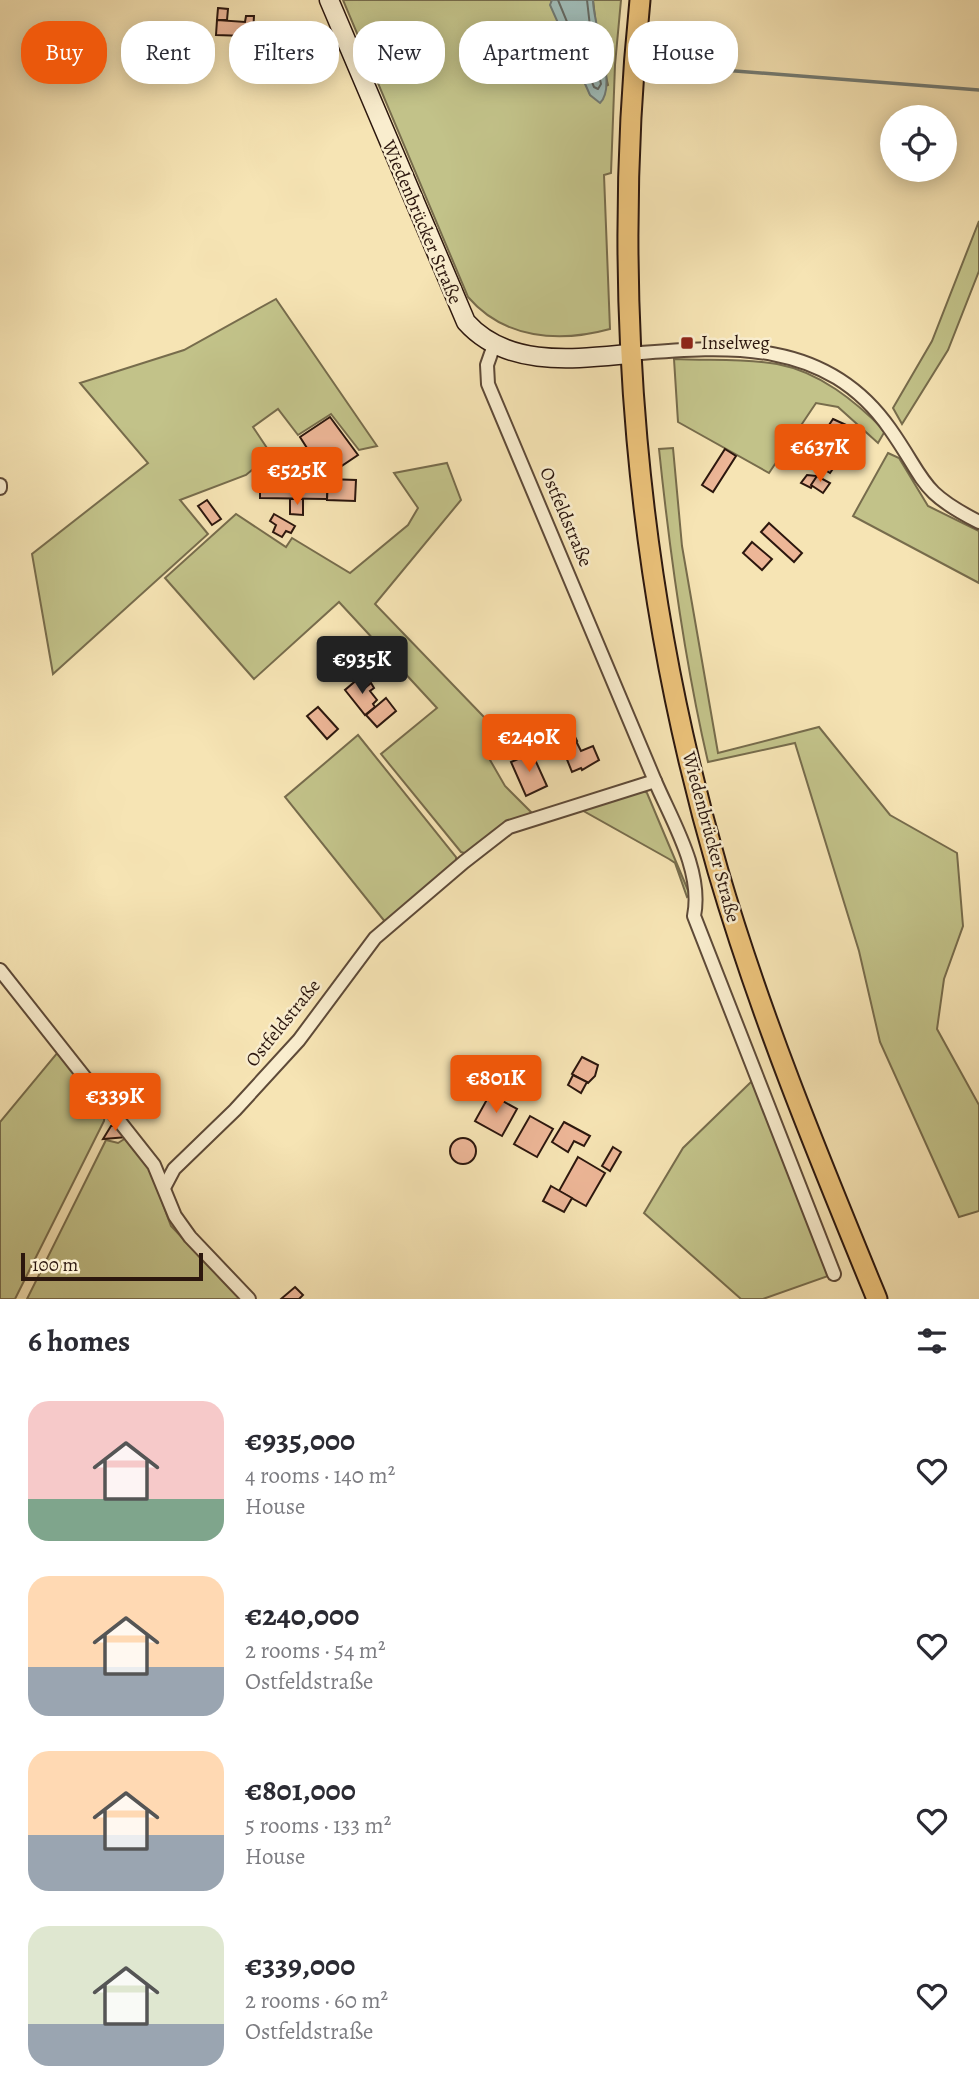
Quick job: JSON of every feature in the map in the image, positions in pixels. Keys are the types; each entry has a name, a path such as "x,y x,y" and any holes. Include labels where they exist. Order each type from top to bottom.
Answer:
{"main road":[{"name":"Wiedenbrücker Straße","path":"329,0 457,305 473,330 494,345 513,353 538,357 629,354"},
{"name":"Wiedenbrücker Straße","path":"640,0 628,196 629,354 652,571 692,775 733,921 771,1033 877,1299"}],"street":[{"name":"Ostfeldstraße","path":"494,345 487,365 488,384 694,877 697,896 694,916 834,1274"},
{"path":"629,354 677,350 759,351 793,357 822,369 848,385 872,406 930,492 946,505 979,522"},
{"name":"Ostfeldstraße","path":"164,1186 174,1169 235,1110 299,1040 375,939 464,862 509,827 655,780"},
{"path":"0,970 154,1164 175,1216 190,1237 249,1299"},
{"path":"154,1164 174,1169"}],"green space":[{"path":"343,0 552,0 551,5 558,21 459,21 459,84 586,84 590,94 608,84 614,84 614,21 596,21 593,0 621,0 615,65 611,173 604,175 610,329 571,336 533,334 498,322 468,297 378,84 445,84 445,21 353,21 353,24"},
{"path":"979,221 979,271 948,350 902,424 893,408 932,341"},
{"path":"276,299 377,446 359,450 331,414 298,435 278,409 253,427 271,454 246,475 180,500 208,534 53,674 32,554 148,463 80,383 184,350"},
{"path":"674,359 752,361 793,368 836,389 885,431 878,443 838,407 816,403 769,473 678,422"},
{"path":"673,448 682,546 718,753 819,727 890,815 957,853 963,926 944,979 937,1029 979,1105 979,1211 959,1217 880,1042 859,951 795,743 708,762 685,646 663,489 659,449"},
{"path":"888,453 899,458 928,506 979,531 979,583 853,516"},
{"path":"447,463 461,500 375,604 510,744 490,760 505,786 532,813 507,824 468,854 461,852 381,754 437,708 339,602 254,679 165,578 236,514 286,547 292,538 350,573 408,525 418,508 394,473"},
{"path":"358,735 456,857 456,864 386,923 285,797"},
{"path":"642,790 647,793 690,895 687,897 675,863 580,809"},
{"path":"58,1052 105,1111 104,1121 15,1299 0,1299 0,1122"},
{"path":"752,1081 831,1275 763,1299 741,1299 644,1213 683,1148"},
{"path":"126,1138 149,1167 171,1226 240,1299 27,1299 106,1140 118,1143"}],"water":[{"path":"552,0 593,0 596,21 557,21 550,5"},
{"path":"585,84 606,84 605,95 600,103 590,95"}],"building":[{"path":"218,8 228,9 227,20 217,20"},
{"path":"246,16 254,16 254,21 245,21"},
{"path":"217,20 231,21 229,35 216,35"},
{"path":"330,417 358,455 340,467 328,449 314,459 300,437"},
{"path":"833,419 855,429 849,439 837,435 833,442 846,450 830,473 810,461 828,433 825,431"},
{"path":"725,449 736,456 713,492 702,485"},
{"path":"807,475 817,476 811,488 801,483"},
{"path":"817,476 830,483 823,493 811,485"},
{"path":"260,479 328,479 327,499 260,498"},
{"path":"328,479 356,480 355,501 327,500"},
{"path":"290,499 303,499 303,515 290,514"},
{"path":"207,500 221,519 212,525 198,506"},
{"path":"274,514 295,526 291,533 286,531 282,537 273,532 276,525 270,521"},
{"path":"769,523 802,553 794,562 761,532"},
{"path":"752,542 772,559 762,570 743,553"},
{"path":"359,678 366,687 371,683 374,688 370,691 377,700 373,704 375,707 365,715 345,690"},
{"path":"386,698 396,711 377,727 366,715"},
{"path":"318,707 338,729 327,739 307,716"},
{"path":"567,720 577,741 562,747 553,727"},
{"path":"576,741 581,751 593,746 599,760 582,770 581,768 572,772 562,747"},
{"path":"532,753 547,786 526,796 511,762"},
{"path":"582,1057 598,1065 595,1076 588,1083 572,1074"},
{"path":"573,1075 587,1082 581,1093 568,1085"},
{"path":"490,1094 517,1109 502,1136 475,1121"},
{"path":"530,1116 553,1129 537,1157 514,1144"},
{"path":"564,1122 590,1136 584,1146 574,1141 568,1152 552,1142"},
{"path":"111,1126 120,1126 128,1137 103,1139"},
{"path":"463,1138 472,1142 476,1151 472,1160 463,1164 454,1160 450,1151 454,1142"},
{"path":"613,1147 621,1152 610,1171 602,1166"},
{"path":"578,1157 605,1173 586,1206 559,1191"},
{"path":"551,1186 572,1198 564,1212 543,1201"},
{"path":"295,1287 303,1295 299,1299 281,1299"}],"waterway":[{"path":"738,71 979,90"}],"place":[{"name":"Inselweg","path":"687,343"}]}
